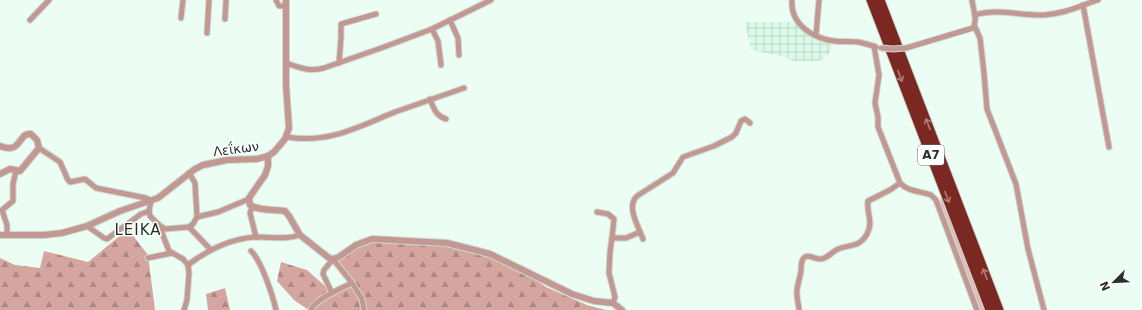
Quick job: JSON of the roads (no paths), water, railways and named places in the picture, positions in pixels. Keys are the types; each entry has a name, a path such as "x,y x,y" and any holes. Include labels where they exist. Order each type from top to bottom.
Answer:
{"highway":[{"name":"Α7","path":"871,0 990,310"},
{"name":"Α7","path":"880,0 999,310"}],"street":[{"path":"30,20 49,0"},
{"path":"181,18 183,0"},
{"path":"207,33 209,0"},
{"path":"225,19 226,0"},
{"path":"276,0 279,6 286,3 286,63 289,125 287,137 314,139 328,137 363,126 464,88"},
{"path":"286,63 302,69 312,70 339,63 432,29 491,0"},
{"path":"792,0 792,11 798,23 816,35 831,41 860,42 881,48 906,48 971,30 975,27"},
{"path":"816,35 819,0"},
{"path":"972,0 975,15 975,27 980,38 987,109 1018,191 1028,250 1044,310"},
{"path":"975,15 986,12 1036,15 1053,14 1098,0"},
{"path":"1083,5 1109,147"},
{"path":"339,63 341,24 376,14"},
{"path":"450,20 458,38 459,55"},
{"path":"432,29 438,41 441,65"},
{"path":"874,46 879,75 875,103 878,117 878,127 900,183 905,187 920,193 931,194 936,200 977,310"},
{"path":"430,100 435,112 440,117 446,119"},
{"path":"643,239 633,212 632,205 636,196 673,173 683,157 714,146 732,137 736,133 741,120 745,119 750,122"},
{"path":"0,146 10,149 18,145 26,134 32,134 37,140 39,148 60,162 70,182 85,179 96,188 146,198 150,201 150,216 159,225 166,229 189,227 193,224 197,217 196,186 194,179 189,173"},
{"name":"Λεΐκων","path":"0,235 44,235 62,233 87,226 120,211 163,195 189,173 200,166 227,160 257,159 268,156 274,152 287,137"},
{"path":"0,174 10,169 16,171 20,170 39,148"},
{"path":"197,217 218,212 249,199 265,175 268,166 268,156"},
{"path":"7,234 7,225 2,210 13,201 13,184 16,171"},
{"path":"799,310 797,290 802,260 804,257 808,256 819,259 825,258 839,249 859,243 868,233 870,225 868,202 900,183"},
{"path":"249,199 249,203 252,207 250,213 256,237"},
{"path":"252,207 285,211 300,236 326,257 333,259 352,283 362,299 364,310"},
{"path":"87,226 104,238 108,239 141,214 149,211"},
{"path":"597,212 608,214 614,219 610,248 609,273 615,297 613,303"},
{"path":"159,225 169,251 183,259 188,265 188,286 184,310"},
{"path":"189,227 211,250"},
{"path":"612,238 626,238 640,232"},
{"path":"188,265 211,250 236,240 256,237 289,238 300,236"},
{"path":"332,293 323,274 324,270 333,259 343,255 358,244 372,239 442,242 490,254 572,294 594,301 613,303 622,310"},
{"path":"251,251 258,259 276,310"},
{"path":"148,258 172,253"},
{"path":"311,310 315,304 352,283"}],"district":[{"name":"LEIKA","path":"138,230"}]}
